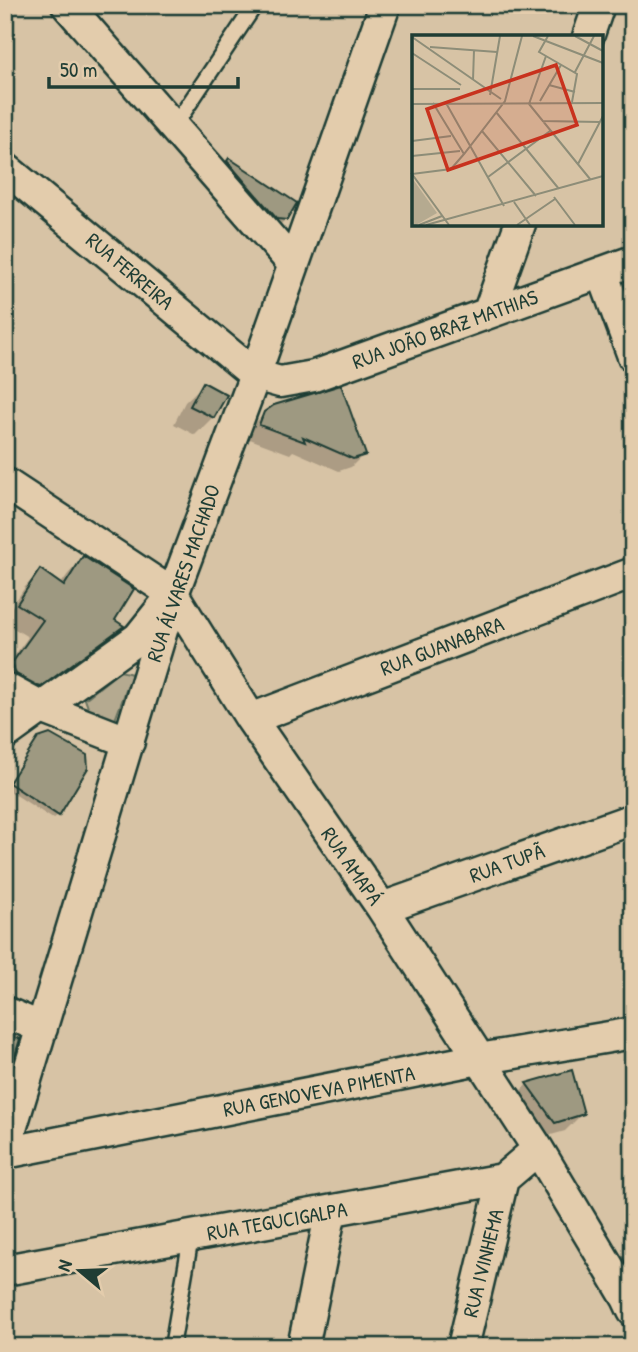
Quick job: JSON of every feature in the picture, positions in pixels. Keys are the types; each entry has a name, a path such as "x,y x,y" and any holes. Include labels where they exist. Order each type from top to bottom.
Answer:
{"street":[{"path":"67,5 293,264"},
{"name":"RUA ÁLVARES MACHADO","path":"5,1151 173,594 255,374 385,5"},
{"path":"589,35 599,5"},
{"name":"RUA FERREIRA","path":"5,168 255,374"},
{"path":"489,312 519,226"},
{"name":"RUA JOÃO BRAZ MATHIAS","path":"255,374 280,382 314,376 633,261"},
{"path":"603,272 633,356"},
{"name":"RUA AMAPÁ","path":"5,483 173,594 251,719 382,908 538,1149 628,1298 633,1311"},
{"name":"RUA GUANABARA","path":"251,719 633,573"},
{"path":"5,734 138,638 173,594"},
{"path":"5,688 42,708 129,742"},
{"name":"RUA TUPÃ","path":"382,908 633,818"},
{"path":"5,1012 42,1028"},
{"name":"RUA GENOVEVA PIMENTA","path":"5,1151 479,1059 633,1033"},
{"path":"503,1180 538,1149"},
{"name":"RUA TEGUCIGALPA","path":"5,1270 503,1180"},
{"name":"RUA IVINHEMA","path":"463,1347 503,1180"},
{"path":"303,1347 331,1211"}],"lane":[{"path":"173,128 255,5"},
{"path":"173,1347 191,1237"}],"shaded area":[{"path":"120,671 132,674 113,725 90,713 85,699"}],"building":[{"path":"229,158 297,203 287,220 277,219 227,161"},
{"path":"203,382 227,395 214,418 190,406"},
{"path":"341,385 366,455 353,459 303,437 305,442 259,425 264,412 274,405"},
{"path":"83,556 134,589 115,620 124,626 41,687 38,686 16,674 12,663 43,620 17,604 40,569 64,586"},
{"path":"50,734 87,755 88,768 59,816 9,783 38,738"},
{"path":"5,1034 20,1039 5,1088"},
{"path":"572,1070 584,1114 555,1123 526,1083"}]}
